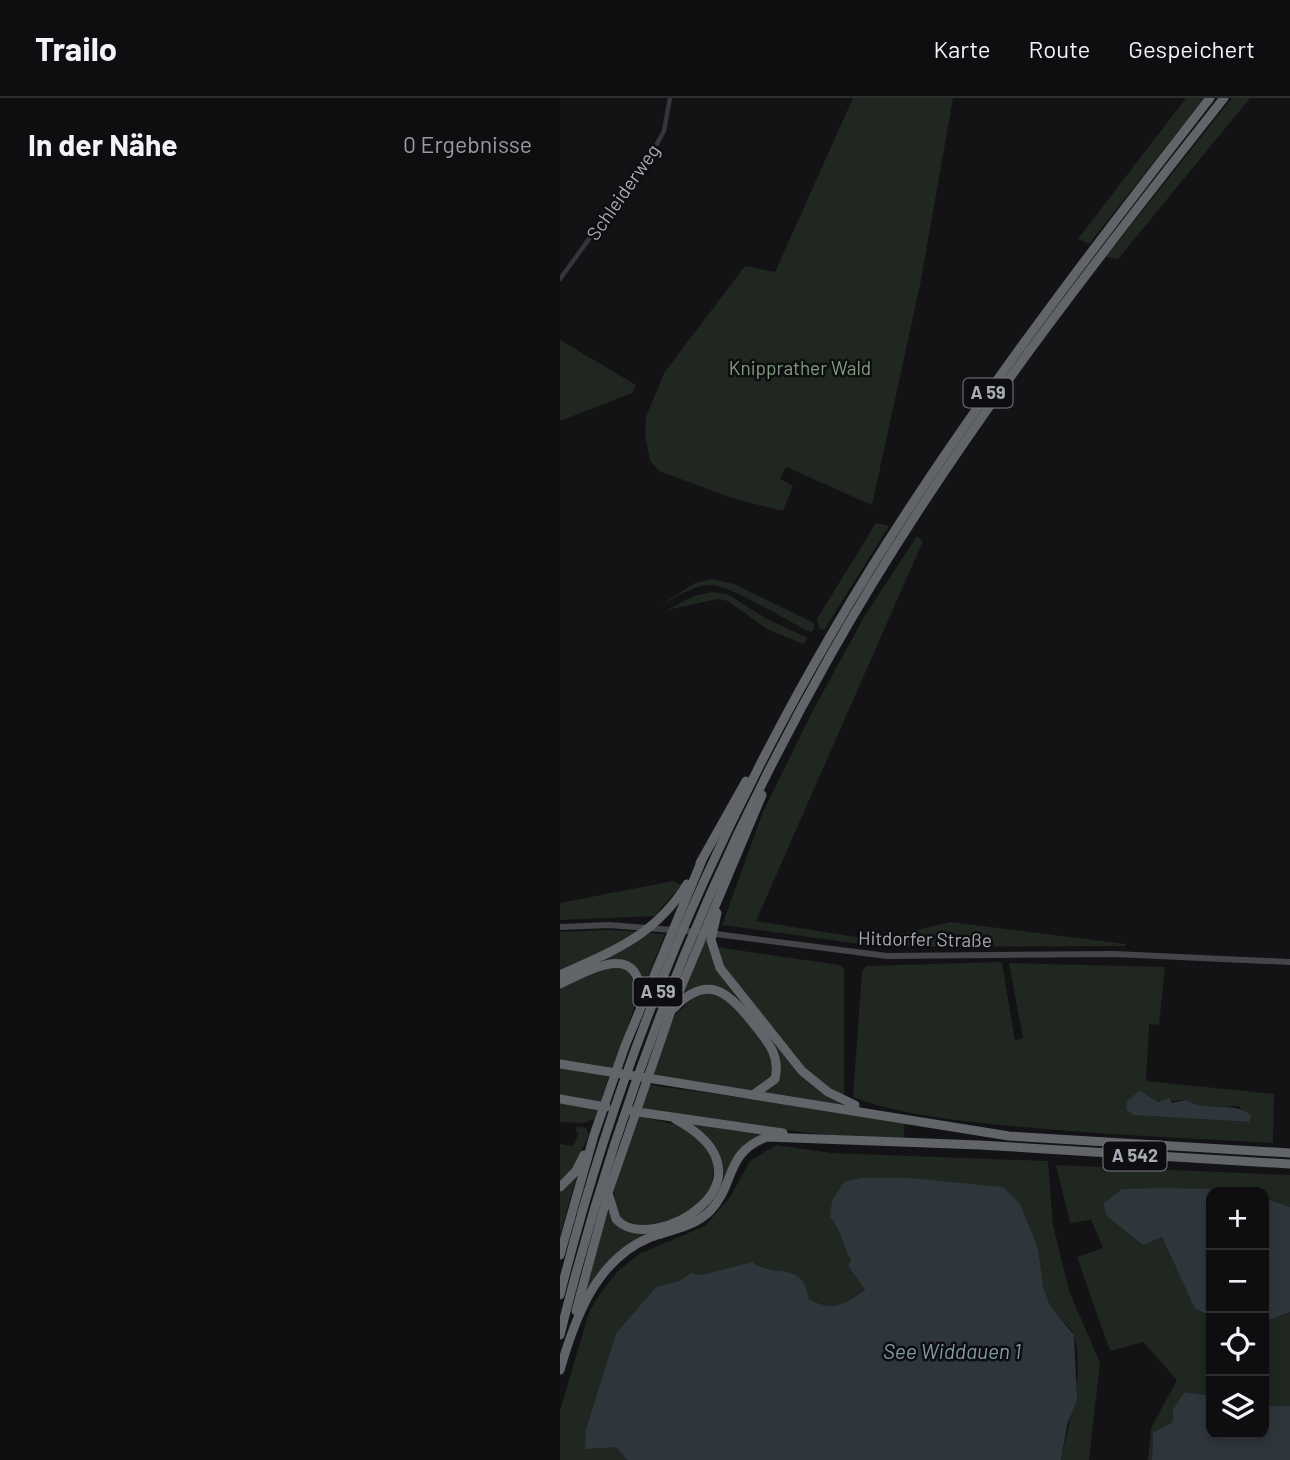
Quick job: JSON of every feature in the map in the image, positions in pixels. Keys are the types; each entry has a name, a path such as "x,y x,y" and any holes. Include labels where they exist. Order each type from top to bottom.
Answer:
{"highway":[{"name":"A 59","path":"560,1295 612,1117 657,993 737,810 792,705 870,570 955,439 1088,255 1210,98"},
{"name":"A 59","path":"560,1335 595,1204 643,1058 699,916 777,754 879,574 970,435 1113,239 1224,98"},
{"path":"560,975 629,943 662,919 702,860 778,721 792,705"},
{"path":"560,1370 608,1193 671,1011 726,884 777,754"},
{"path":"560,1255 594,1135 641,1005 702,860"},
{"path":"726,884 711,940 720,968 802,1071 838,1098 873,1111"},
{"path":"560,984 609,963 625,964 632,968 641,982 641,1005"},
{"path":"671,1011 688,995 700,990 726,993 738,1004 776,1056 775,1079 752,1095"},
{"name":"A 542","path":"560,1064 1040,1139 1290,1153"},
{"name":"A 542","path":"560,1099 819,1138 1290,1164"},
{"path":"608,1193 616,1219 634,1229 680,1220 706,1204 717,1183 715,1155 698,1133 670,1117"},
{"path":"560,1186 576,1171 594,1135"},
{"path":"571,1334 589,1293 601,1275 649,1238 689,1225 709,1213 722,1193 736,1158 746,1148 767,1138 819,1138"}],"main road":[{"name":"Hitdorfer Straße","path":"560,927 642,926 897,957 1114,954 1290,962"}],"street":[{"name":"Schleiderweg","path":"560,279 653,151 664,131 670,98"}],"green space":[{"name":"Knipprather Wald","path":"853,98 953,98 921,280 872,505 786,467 780,479 793,486 783,511 732,498 659,471 650,461 645,435 646,417 664,373 745,266 775,272"},
{"path":"1186,98 1204,98 1089,244 1078,239"},
{"path":"1232,98 1250,98 1118,259 1106,257"},
{"path":"560,340 636,385 632,393 560,421"},
{"path":"876,523 889,526 824,630 819,628 817,619"},
{"path":"917,536 923,541 756,921 875,940 951,922 1126,944 1125,946 882,947 722,925 763,812 811,714 864,617"},
{"path":"712,579 734,584 806,619 814,623 814,629 811,632 743,596 717,586 695,588 659,606 695,583"},
{"path":"713,592 729,595 765,618 808,638 803,644 767,629 728,601 718,599 667,610 694,596"},
{"path":"673,881 681,885 655,916 560,920 560,903"},
{"path":"560,932 643,932 560,972"},
{"path":"650,933 665,934 644,986 637,970 624,962 560,978"},
{"path":"704,938 709,939 709,945 785,1056 843,1105 760,1094 771,1088 779,1066 737,1001 695,988 681,997"},
{"path":"716,947 840,965 844,969 844,1098 809,1075 723,967"},
{"path":"1002,962 1015,1041 1023,1038 1009,963 1165,967 1159,1025 1149,1024 1146,1081 1274,1094 1273,1143 1000,1125 907,1112 853,1097 862,971 866,966","holes":["1148,1095 1159,1102 1186,1100 1198,1107 1239,1106 1249,1122 1133,1115 1126,1110"]},
{"path":"611,966 629,970 639,993 613,1069 560,1060 560,986"},
{"path":"698,993 716,993 736,1007 770,1049 774,1075 758,1089 749,1091 651,1077 675,1015"},
{"path":"560,1068 609,1076 600,1103 560,1095"},
{"path":"650,1085 905,1121 903,1141 808,1133 641,1108"},
{"path":"560,1102 598,1109 596,1118 584,1123 560,1122"},
{"path":"638,1116 677,1125 698,1135 715,1164 709,1196 679,1218 643,1227 617,1217 614,1190"},
{"path":"687,1123 770,1134 750,1142 717,1197 700,1216 651,1235 590,1286 585,1294 607,1209 622,1226 633,1230 648,1229 693,1218 706,1208 715,1196 720,1182 717,1156 700,1132"},
{"path":"577,1126 586,1128 589,1135 573,1169 560,1184 560,1144 573,1146 579,1133 576,1132"},
{"path":"776,1145 832,1153 1048,1161 1053,1225 1069,1291 1100,1363 1089,1460 1061,1460 1077,1383 1077,1351 1072,1332 1047,1300 1038,1248 909,1178 861,1178 843,1219 842,1237 851,1261 848,1266 865,1288 838,1306 823,1307 808,1299 795,1273 772,1272 752,1262 701,1275 691,1273 679,1281 656,1287 616,1333 586,1429 616,1447 627,1460 560,1460 560,1411 589,1312 601,1292 619,1270 641,1253 705,1226 730,1197 750,1161"},
{"path":"1056,1165 1290,1175 1290,1207 1269,1200 1269,1187 1166,1188 1162,1237 1195,1309 1206,1314 1206,1395 1184,1392 1173,1422 1153,1433 1152,1460 1148,1460 1151,1428 1177,1380 1143,1342 1110,1351 1077,1257 1103,1248 1091,1220 1070,1223"},
{"path":"577,1176 560,1235 560,1191"},
{"path":"1290,1312 1290,1406 1269,1406 1269,1320"}],"water":[{"path":"1140,1091 1159,1102 1169,1098 1172,1103 1186,1100 1203,1106 1236,1108 1251,1115 1249,1122 1133,1115 1126,1110 1127,1101"},
{"name":"See Widdauen 1","path":"861,1178 909,1178 1003,1187 1020,1204 1038,1248 1043,1287 1050,1306 1074,1335 1077,1400 1067,1425 1061,1460 627,1460 616,1447 585,1449 586,1429 616,1333 656,1287 679,1281 691,1273 701,1275 752,1262 772,1270 795,1274 805,1286 809,1299 825,1305 838,1305 865,1289 848,1266 851,1261 830,1217 832,1201 844,1182"},
{"path":"1122,1189 1206,1189 1206,1314 1195,1309 1162,1237 1143,1245 1107,1216 1103,1204"},
{"path":"1269,1200 1290,1207 1290,1312 1269,1320"},
{"path":"1184,1392 1206,1395 1206,1439 1269,1439 1269,1406 1290,1406 1290,1460 1152,1460 1153,1433 1173,1422 1173,1410"}]}
